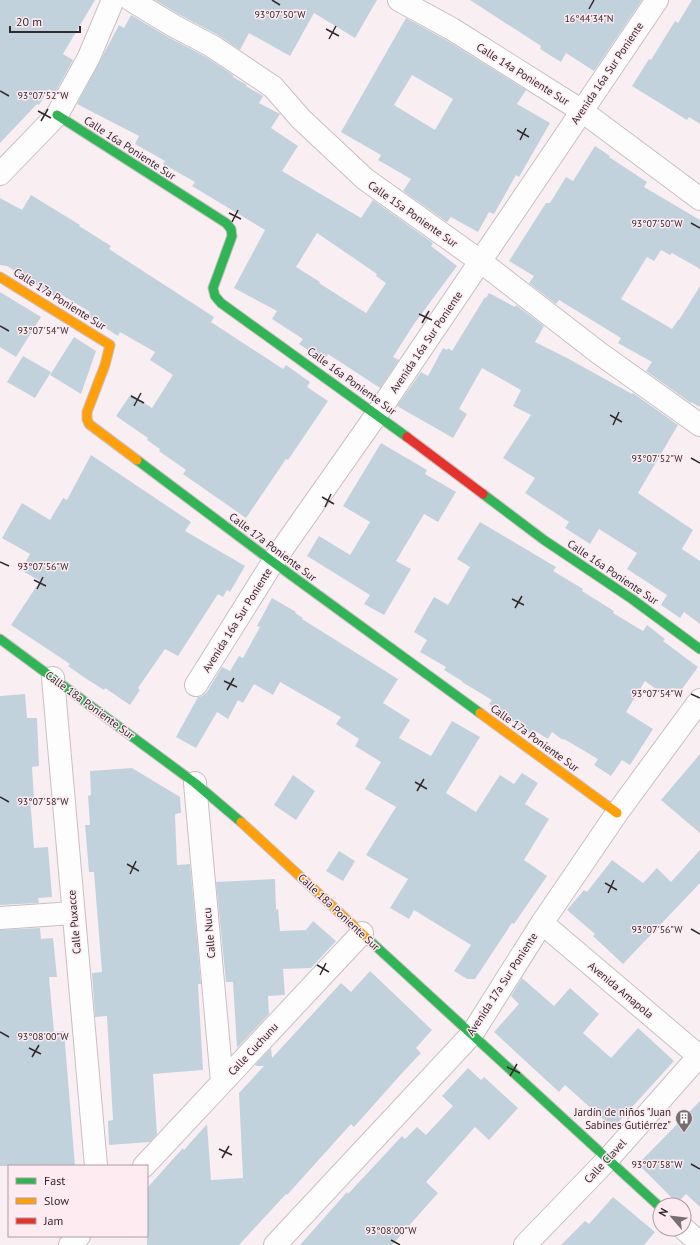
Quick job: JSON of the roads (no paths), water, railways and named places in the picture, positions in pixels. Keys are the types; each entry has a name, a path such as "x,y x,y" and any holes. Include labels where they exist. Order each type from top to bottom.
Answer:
{"street":[{"path":"0,174 57,115 89,57 113,0"},
{"name":"Calle 15a Poniente Sur","path":"131,0 174,26 212,46 273,87 301,119 365,180 480,261 599,353 700,425"},
{"name":"Calle 14a Poniente Sur","path":"399,0 452,29 582,111 700,199"},
{"name":"Avenida 16a Sur Poniente","path":"196,685 273,562 377,414 657,0"},
{"name":"Calle 16a Poniente Sur","path":"57,115 226,223 231,229 232,236 213,288 215,296 221,303 377,414 544,540 632,599 700,649"},
{"name":"Calle 17a Poniente Sur","path":"0,277 110,345 105,364 87,412 86,419 89,424 273,562 617,813"},
{"name":"Calle 18a Poniente Sur","path":"0,639 195,783 242,823 652,1200"},
{"name":"Calle Puxacce","path":"53,678 96,1165"},
{"name":"Avenida 17a Sur Poniente","path":"276,1245 472,1034 542,923 617,813 700,700"},
{"name":"Calle Nucu","path":"195,783 222,1082"},
{"path":"0,918 74,913"},
{"name":"Avenida Amapola","path":"542,923 700,1057"},
{"name":"Calle Cuchunu","path":"145,1165 362,933"},
{"name":"Calle Clavel","path":"525,1245 608,1159 700,1057"},
{"path":"692,1236 700,1243"},
{"path":"70,1245 77,1237"}],"place":[{"name":"Jardín de niños \"Juan Sabines Gutiérrez\"","path":"684,1133"}]}
